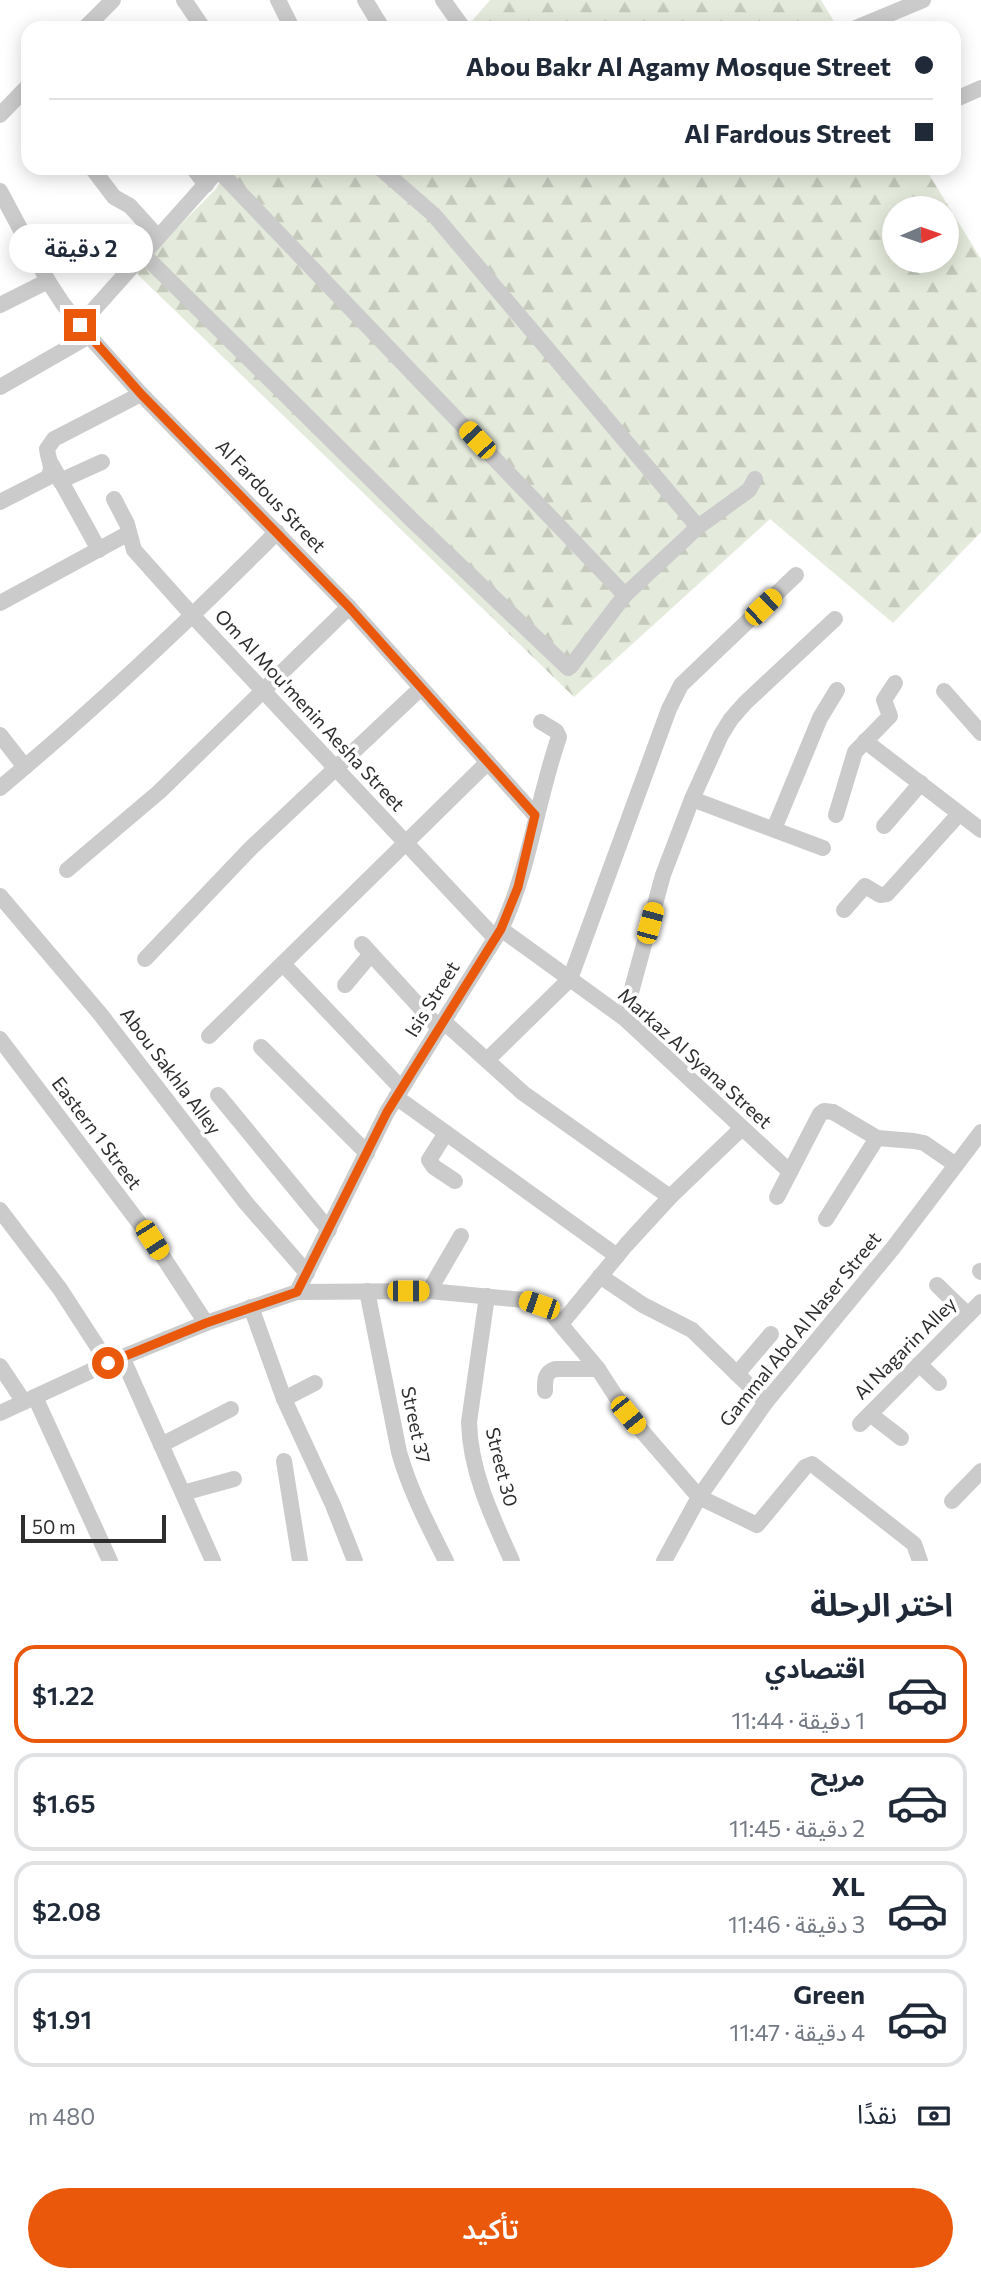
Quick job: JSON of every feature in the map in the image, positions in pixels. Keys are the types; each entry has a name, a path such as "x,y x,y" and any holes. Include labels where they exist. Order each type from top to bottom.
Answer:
{"street":[{"path":"92,21 113,0"},
{"path":"184,0 198,21"},
{"path":"278,0 288,21"},
{"path":"365,0 378,21"},
{"path":"443,0 458,21"},
{"path":"873,21 923,0"},
{"path":"961,97 981,88"},
{"path":"0,115 21,93"},
{"path":"97,175 114,197 130,206 158,237"},
{"path":"198,175 205,185"},
{"path":"0,387 85,330 143,254 214,175"},
{"path":"225,175 625,595"},
{"path":"388,175 434,215 698,527"},
{"name":"Al Fardous Street","path":"0,191 48,281 85,330 141,394 349,607 535,815"},
{"path":"143,254 565,667 571,666 625,595 698,527 749,490 755,479"},
{"path":"0,304 48,281"},
{"path":"99,550 52,465 47,449 54,439 141,394"},
{"path":"61,481 102,462"},
{"path":"0,502 42,482 51,473 52,465"},
{"name":"Om Al Mou'menin Aesha Street","path":"114,499 127,524 134,551 405,844 498,933"},
{"path":"0,788 111,693 277,532"},
{"path":"0,603 129,533"},
{"path":"487,1060 570,979 669,709 681,685 796,575"},
{"path":"67,870 159,792 349,607"},
{"path":"624,1018 663,875 721,734 745,703 835,619"},
{"path":"836,815 855,752 890,716 884,700 895,683"},
{"path":"145,959 251,848 421,688"},
{"path":"774,829 820,718 837,690"},
{"path":"944,691 981,733"},
{"name":"Isis Street","path":"297,1292 399,1092 498,933 518,887 535,815 559,737 556,731 541,722"},
{"path":"0,735 25,767"},
{"path":"865,741 981,830"},
{"path":"209,1036 488,762"},
{"path":"884,826 921,783"},
{"path":"692,799 824,848"},
{"path":"844,911 865,886 880,895 887,894 959,814"},
{"name":"Abou Sakhla Alley","path":"0,896 101,1014 246,1203 307,1273"},
{"name":"Markaz Al Syana Street","path":"498,933 570,979 624,1018 790,1172"},
{"path":"345,985 366,949 441,1024 523,1093 670,1197"},
{"path":"283,964 399,1092 446,1133 617,1256"},
{"name":"Eastern 1 Street","path":"0,1039 152,1240 206,1323"},
{"path":"261,1047 367,1153"},
{"path":"218,1095 328,1230"},
{"path":"777,1197 824,1111 833,1112 877,1138 923,1143 956,1165"},
{"path":"561,1324 670,1197 742,1128"},
{"name":"Gammal Abd Al Naser Street","path":"664,1561 699,1497 766,1402 893,1248 981,1132"},
{"path":"446,1133 429,1160 434,1167 455,1181"},
{"path":"826,1219 877,1138"},
{"path":"0,1210 115,1360 161,1445 213,1561"},
{"path":"429,1291 461,1236"},
{"path":"600,1276 643,1306 692,1330 766,1402"},
{"path":"937,1285 968,1315"},
{"name":"Street 37","path":"367,1291 405,1475 423,1518 446,1561"},
{"path":"0,1413 115,1360 206,1323 297,1292 429,1291 524,1300 539,1305 561,1324 598,1369 628,1415 699,1497 757,1525 805,1467 812,1464 914,1544 919,1561"},
{"name":"Street 30","path":"486,1296 469,1438 483,1494 512,1561"},
{"name":"Al Nagarin Alley","path":"901,1438 865,1419 981,1302"},
{"path":"251,1307 284,1399 333,1505 355,1561"},
{"path":"737,1374 771,1334"},
{"path":"919,1364 939,1383"},
{"path":"0,1366 30,1399 110,1561"},
{"path":"545,1391 548,1371 598,1369"},
{"path":"284,1399 315,1383"},
{"path":"161,1445 231,1409"},
{"path":"285,1461 300,1561"},
{"path":"952,1501 981,1471"},
{"path":"183,1493 234,1479"}],"green space":[{"path":"490,0 821,0 834,21 472,21"},
{"path":"225,175 929,175 942,196 882,196 882,273 959,273 959,223 981,259 981,532 893,623 770,519 574,697 134,271 216,189"}],"route":[{"path":"80,325 141,394 349,607 535,815 518,887 501,929 387,1112 297,1292 206,1323 108,1363"}]}
